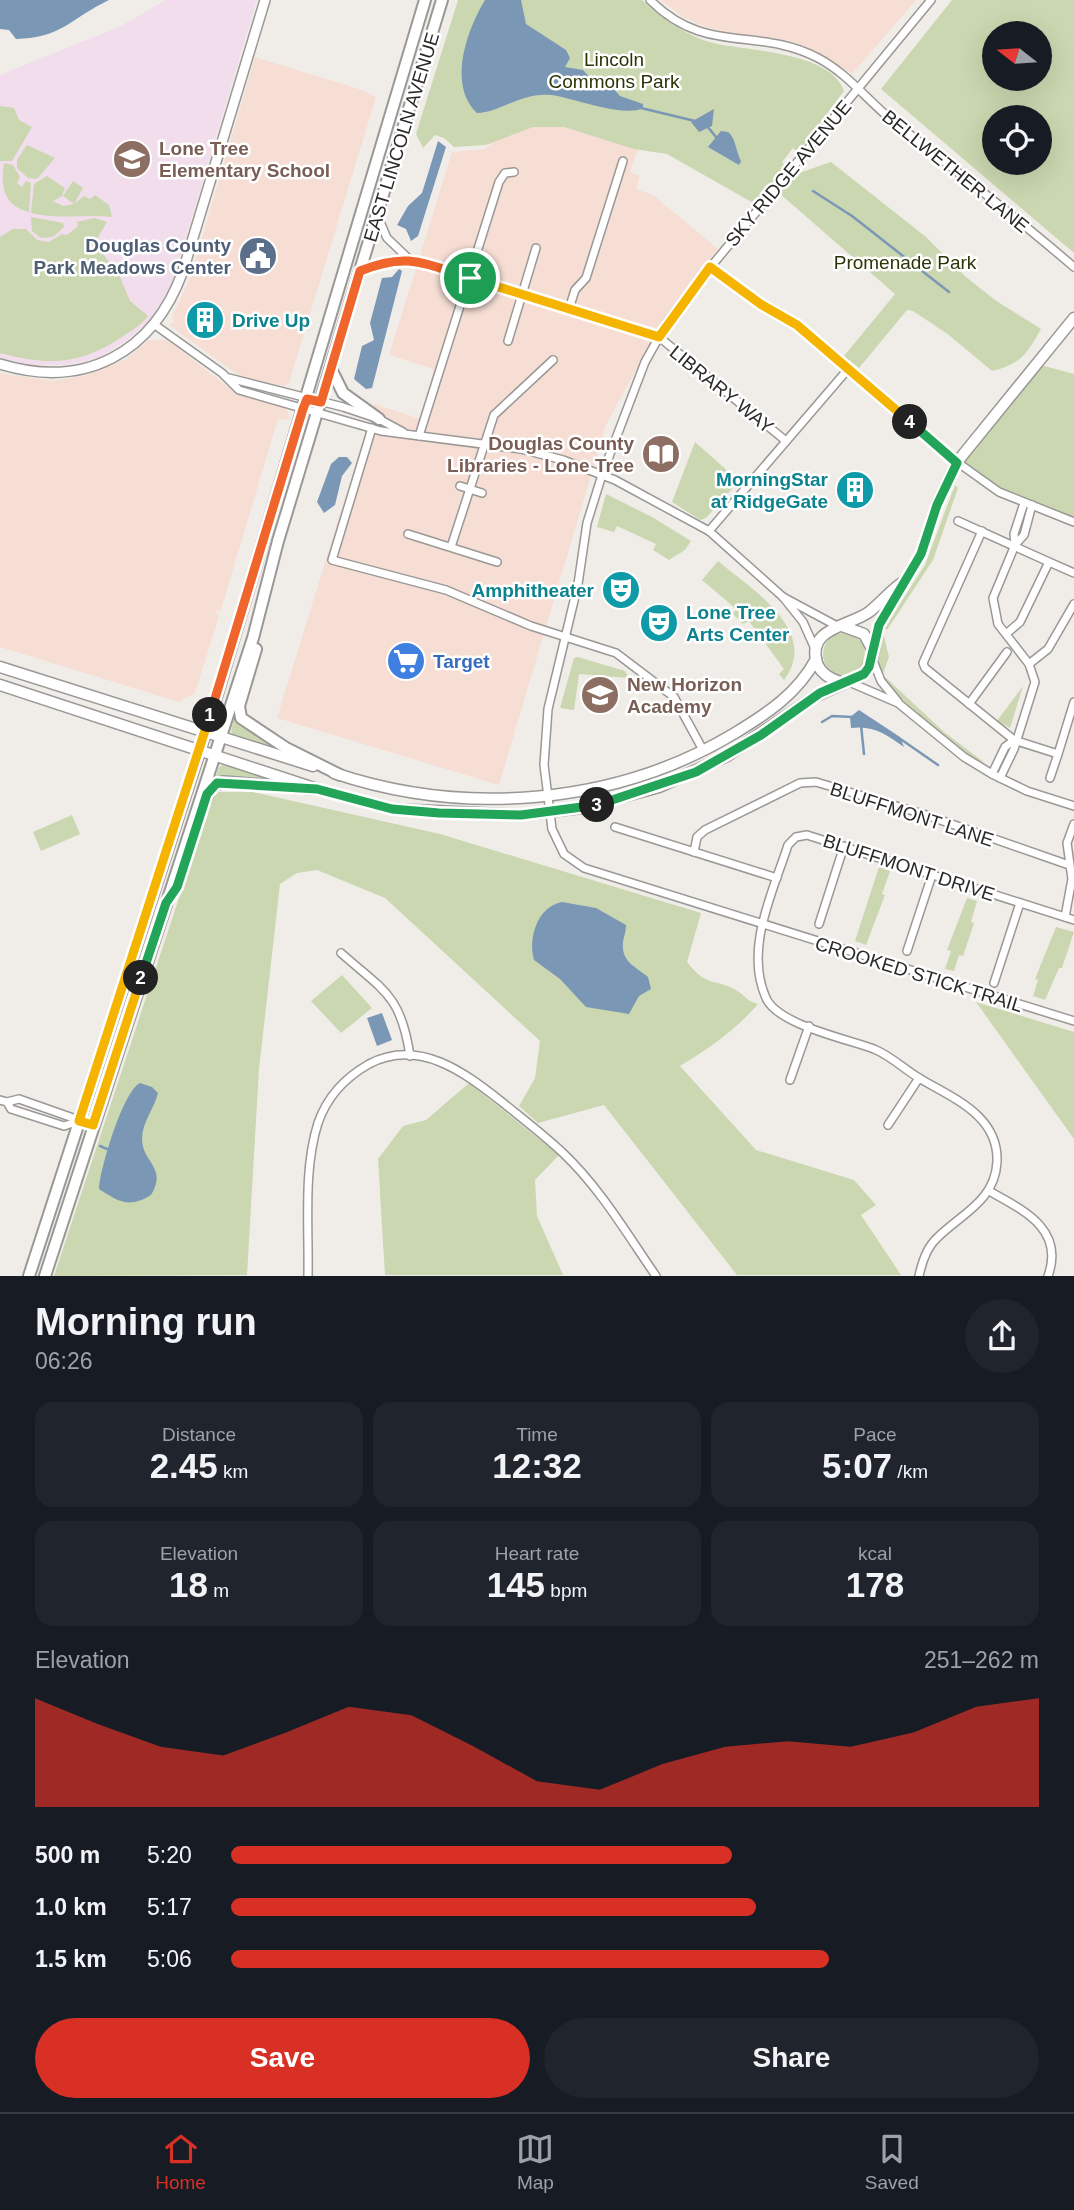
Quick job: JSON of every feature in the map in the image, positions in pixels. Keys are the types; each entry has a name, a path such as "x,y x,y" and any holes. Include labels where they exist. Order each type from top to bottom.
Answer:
{"main road":[{"name":"EAST LINCOLN AVENUE","path":"29,1276 206,731 425,0"},
{"name":"EAST LINCOLN AVENUE","path":"45,1276 253,638 330,369 442,0"},
{"path":"0,685 317,789 392,809 497,815 549,812 624,798 696,772 761,735 797,707 864,674 884,616 921,554 937,505 957,463 1074,318"},
{"path":"330,369 344,393 375,424"},
{"path":"0,667 393,790 440,796 547,796 619,782 703,750 754,722 803,682 821,638 839,626 866,614 892,589 906,580"},
{"path":"839,626 864,634 872,654"},
{"path":"253,638 256,649 239,706 241,718 286,748 340,775"},
{"path":"816,655 822,672 845,682"},
{"path":"166,903 177,887 207,794 214,785 223,782 317,789"}],"street":[{"path":"0,364 38,373 78,371 117,356 155,324 171,300 183,271 265,0"},
{"name":"BELLWETHER LANE","path":"650,0 680,23 705,34 724,39 765,41 796,48 825,62 1074,267"},
{"name":"SKY RIDGE AVENUE","path":"547,796 544,765 548,709 566,638 587,523 638,379 659,337 710,267 931,0"},
{"path":"569,309 575,290 586,278 623,161"},
{"path":"419,436 499,182 505,173 514,172"},
{"path":"377,215 391,243 409,258 659,337"},
{"path":"508,341 536,248"},
{"path":"360,271 391,260 409,258"},
{"path":"710,267 762,305 797,325 957,463 999,492 1074,522"},
{"path":"155,324 228,378 239,390 319,407 419,436 521,449 563,460 602,475 709,531 783,597 803,622 816,655"},
{"name":"LIBRARY WAY","path":"659,337 786,441"},
{"path":"451,547 484,445 500,407 553,360"},
{"path":"709,531 849,368"},
{"path":"319,407 375,424"},
{"path":"375,424 361,479 332,560 446,590 566,638 616,653 674,697 703,750"},
{"path":"460,486 482,492"},
{"path":"996,776 1014,748 1014,740 1028,711 1035,682 1029,664 998,624 993,598 1016,545 1014,534 1028,504"},
{"path":"958,521 1074,573"},
{"path":"982,531 923,663 1014,740 1058,754"},
{"path":"408,534 497,562"},
{"path":"1006,634 1020,622 1049,562"},
{"path":"783,597 839,626"},
{"path":"1029,664 1048,649 1074,604"},
{"path":"969,704 1007,652"},
{"path":"872,654 881,681 898,703 964,757 1027,791 1074,806"},
{"path":"845,682 898,703"},
{"path":"1050,778 1074,702"},
{"name":"BLUFFMONT LANE","path":"694,852 697,837 705,830 800,783 816,782 1072,862"},
{"name":"CROOKED STICK TRAIL","path":"547,796 553,834 564,854 584,867 763,926 1074,1021"},
{"path":"1065,917 1072,879 1072,862 1067,843 1074,824"},
{"path":"615,827 777,878"},
{"name":"BLUFFMONT DRIVE","path":"763,926 788,845 796,836 807,835 1074,920"},
{"path":"818,924 844,846"},
{"path":"907,951 932,874"},
{"path":"994,983 1020,903"},
{"path":"763,926 758,968 767,1001 792,1020 879,1051 919,1078 960,1100 984,1121 993,1137 997,1163 989,1191 972,1210 935,1239 923,1258 919,1276"},
{"path":"341,953 395,1001 405,1023 410,1056"},
{"path":"790,1080 809,1026"},
{"path":"308,1276 311,1154 319,1122 330,1099 353,1073 381,1058 410,1056 443,1060 470,1076 565,1155 610,1209 656,1276"},
{"path":"888,1125 919,1078"},
{"path":"4,1101 19,1099 93,1125"},
{"path":"4,1101 11,1109 64,1126 79,1121"},
{"path":"989,1191 1032,1215 1044,1227 1052,1246 1048,1276"}],"shaded area":[{"path":"166,0 257,0 171,287 150,320 126,341 99,358 65,365 25,365 0,357 0,75 119,27"},
{"path":"660,0 916,0 852,74 810,49 787,40 730,33 703,26 682,16"},
{"path":"255,57 362,90 376,97 289,383 284,386 241,377 169,325 174,322 172,317 190,278"},
{"path":"532,127 564,127 638,149 630,172 640,176 636,189 653,195 718,249 665,317 606,425 499,785 277,718 374,404 420,419 434,369 389,355 452,152 485,149 493,142"},
{"path":"149,340 167,340 236,393 282,406 288,412 290,420 278,419 221,610 215,612 219,616 195,693 179,702 0,647 0,373 53,381 83,376 126,359"}],"green space":[{"name":"Lincoln Commons Park","path":"458,0 642,0 672,24 706,41 782,54 821,67 835,77 844,91 802,147 797,152 793,148 782,162 786,167 755,204 667,154 634,149 564,127 533,127 486,145 454,147 444,138 435,135 423,148 416,134"},
{"path":"952,0 1074,0 1074,253 982,175 1052,175 1052,105 982,105 982,175 881,89"},
{"path":"0,106 14,108 19,120 32,127 12,161 0,161"},
{"path":"27,145 55,158 37,179 28,178 17,168 17,160"},
{"name":"Promenade Park","path":"831,162 926,237 966,277 995,300 1041,329 1022,357 1010,365 992,371 949,335 913,311 907,310 859,368 844,356 895,294 779,193 799,173"},
{"path":"4,163 13,165 20,177 17,183 22,187 26,181 31,183 29,212 9,200 3,180"},
{"path":"47,176 65,188 62,196 53,201 63,206 74,204 84,196 90,199 95,195 109,205 112,217 31,213 34,184"},
{"path":"73,181 83,188 74,204 63,196"},
{"path":"31,217 63,223 64,227 53,237 41,238 32,231"},
{"path":"95,218 107,222 98,237 100,250 120,277 130,301 148,316 122,337 77,358 49,361 0,353 0,237 13,229 26,229 37,240 49,242 62,234 67,235 78,226 77,222"},
{"path":"1037,364 1074,374 1074,522 999,492 957,462"},
{"path":"695,442 739,481 706,518 700,520 672,502"},
{"path":"955,485 958,488 933,560 887,630 884,628 925,565"},
{"path":"606,494 652,517 691,541 685,550 669,560 653,550 656,544 617,526 614,532 597,527"},
{"path":"718,561 763,598 788,628 794,645 793,662 784,680 779,674 784,669 749,621 743,624 733,614 736,609 702,580"},
{"path":"883,632 889,657 882,676 878,660"},
{"path":"844,633 859,639 865,654 859,669 844,675 829,669 823,654 829,639"},
{"path":"574,658 625,671 629,678 579,674 574,710 560,708"},
{"path":"885,677 944,732 985,763 959,749 930,727"},
{"path":"1023,686 1010,728 997,721"},
{"path":"234,719 279,747 278,750 233,736 231,731"},
{"path":"225,764 269,779 215,779 219,767"},
{"path":"214,792 253,792 440,834 701,913 687,962 707,980 731,988 758,1004 721,1038 680,1066 756,1150 854,1180 876,1205 861,1215 901,1275 737,1275 604,1105 538,1123 519,1106 535,1078 540,1041 385,898 317,870 297,873 280,884 259,1069 247,1275 54,1276"},
{"path":"72,815 80,834 41,851 33,832"},
{"path":"879,867 890,871 882,894 885,895 866,945 855,941"},
{"path":"967,898 977,901 971,922 974,923 963,956 959,955 954,971 945,969 951,951 947,950"},
{"path":"1056,927 1074,932 1062,968 1059,968 1045,1000 1033,996 1038,980 1035,979"},
{"path":"342,975 372,1008 341,1033 311,1001"},
{"path":"976,1002 1074,1032 1074,1139"},
{"path":"469,1083 559,1155 535,1180 537,1216 563,1275 385,1275 378,1159 403,1126 426,1120"}],"water":[{"path":"0,0 109,0 56,31 32,38 16,39 9,30 0,29"},
{"path":"485,0 521,0 526,24 566,50 570,58 565,67 583,70 592,80 611,86 620,96 643,104 643,108 624,111 540,95 477,113 463,88 463,57 472,26"},
{"path":"714,109 712,126 699,132 691,122"},
{"path":"721,131 728,132 733,138 741,161 739,165 708,147"},
{"path":"438,141 446,147 418,236 411,241 406,229 397,225 408,206 422,193"},
{"path":"399,269 402,271 372,388 366,389 354,379 362,346 374,340 370,323 382,278 392,277"},
{"path":"339,457 347,457 352,463 342,476 335,505 324,513 317,502 331,464"},
{"path":"859,710 900,737 904,747 879,732 866,728 851,728 850,717"},
{"path":"562,902 596,908 626,925 624,954 630,963 648,977 651,989 639,996 629,1014 586,1007 560,979 534,960 532,942 536,925 546,910"},
{"path":"382,1013 392,1040 377,1046 367,1018"},
{"path":"140,1083 152,1087 158,1093 142,1139 157,1178 151,1195 136,1202 124,1202 99,1189 100,1179 120,1115 133,1089"}],"waterway":[{"path":"641,108 695,121"},
{"path":"707,126 716,137"},
{"path":"813,191 852,216 949,292"},
{"path":"822,722 832,716 852,717"},
{"path":"861,725 864,754"},
{"path":"899,738 938,765"},
{"path":"100,1146 107,1149"}],"place":[{"name":"Lone Tree Elementary School","path":"132,159"},
{"name":"Douglas County Park Meadows Center","path":"258,256"},
{"name":"Drive Up","path":"205,320"},
{"name":"Douglas County Libraries - Lone Tree","path":"661,454"},
{"name":"MorningStar at RidgeGate","path":"855,490"},
{"name":"Amphitheater","path":"621,590"},
{"name":"Lone Tree Arts Center","path":"659,623"},
{"name":"Target","path":"406,661"},
{"name":"New Horizon Academy","path":"600,695"}],"route":[{"path":"409,258 470,278 659,337 681,303 710,267 739,290 797,325 957,463 947,479 921,554 879,625 869,667 857,679 841,682 820,693 761,735 696,772 659,787 582,808 521,815 439,813 370,805 317,789 260,783 223,782 214,785 207,794 177,887 166,903 93,1125 79,1121 206,731 303,409 307,399 321,402 360,271 391,260 409,258"}]}
